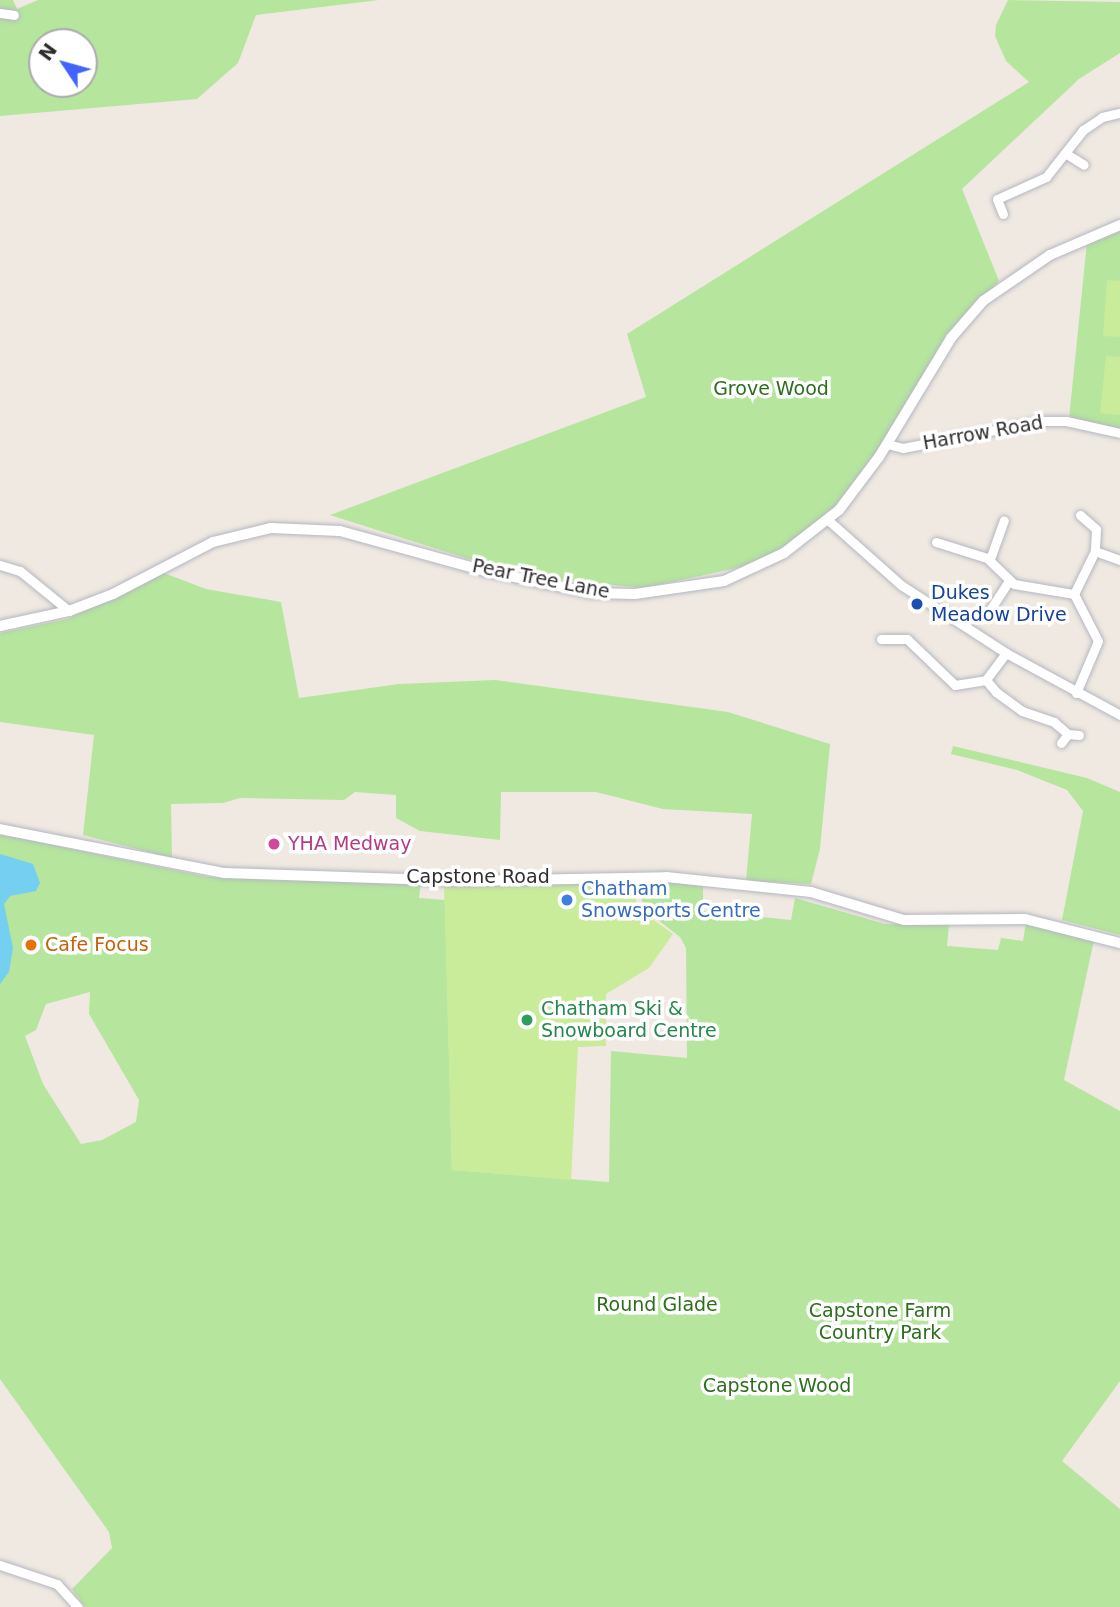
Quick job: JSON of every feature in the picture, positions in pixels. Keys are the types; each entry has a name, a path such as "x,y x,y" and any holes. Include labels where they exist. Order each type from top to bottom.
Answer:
{"street":[{"path":"0,13 14,15"},
{"path":"1003,214 997,199 1046,177 1090,124 1120,113"},
{"path":"1065,153 1084,165"},
{"name":"Pear Tree Lane","path":"0,626 69,611 113,594 213,542 271,528 341,531 485,571 591,593 635,594 688,588 742,574 784,553 828,520 887,444 938,357 983,301 1050,255 1120,225"},
{"name":"Harrow Road","path":"887,444 903,448 1040,421 1066,421 1120,433"},
{"path":"1074,594 1095,551 1096,528 1080,515"},
{"path":"828,520 887,575 1006,653 1120,715"},
{"path":"990,559 1004,520"},
{"path":"936,542 990,559 1009,581 1074,594"},
{"path":"1095,551 1120,560"},
{"path":"0,565 20,571 69,611"},
{"path":"988,613 1009,581"},
{"path":"1074,594 1098,641 1076,693"},
{"path":"881,639 907,639 955,685 986,680 1006,653"},
{"path":"986,680 1011,705 1054,722 1068,734 1079,735"},
{"path":"1061,743 1068,734"},
{"name":"Capstone Road","path":"0,830 225,873 307,872 465,881 666,877 811,892 904,920 1024,919 1120,943"},
{"path":"0,1565 57,1584 78,1607"}],"green space":[{"path":"0,0 13,0 17,9 38,0 379,0 256,15 238,63 197,99 0,116"},
{"name":"Grove Wood","path":"1008,0 1120,2 1120,53 1079,79 962,189 999,281 946,338 863,473 838,505 796,541 746,566 644,588 545,578 491,566 330,515 646,397 627,334 1029,82 1006,61 995,36 996,25"},
{"path":"1120,231 1120,431 1069,419 1087,242"},
{"path":"1107,280 1120,281 1120,337 1103,336"},
{"path":"1106,356 1120,357 1120,415 1100,413"},
{"path":"164,573 206,589 281,602 299,698 399,684 495,680 728,712 830,744 820,849 811,884 746,881 752,814 663,809 596,792 501,792 500,840 420,831 396,818 396,795 355,792 344,800 240,798 223,803 171,804 172,858 83,835 94,735 0,722 0,633 67,619"},
{"path":"953,746 1087,778 1120,792 1120,935 1062,920 1083,811 1067,790 1017,770 951,754"},
{"name":"Capstone Farm Country Park","path":"0,834 208,877 421,882 419,898 445,900 452,1170 609,1182 611,1051 687,1058 686,948 680,937 644,909 637,878 703,884 703,911 791,920 795,898 885,924 949,924 947,946 998,950 1001,938 1023,941 1026,923 1094,940 1064,1080 1120,1111 1120,1381 1062,1461 1120,1509 1120,1607 85,1607 72,1589 112,1548 109,1532 0,1379","holes":["90,992 89,1014 139,1100 136,1122 102,1140 81,1144 43,1084 25,1036 36,1030 46,1004"]},
{"name":"Chatham Ski & Snowboard Centre","path":"633,878 637,908 673,934 649,968 606,994 606,1046 578,1047 571,1180 452,1170 444,887"}],"water":[{"path":"0,854 33,864 40,883 36,891 10,896 4,904 13,948 9,972 0,984"}],"place":[{"name":"Dukes Meadow Drive","path":"917,604"},
{"name":"YHA Medway","path":"274,844"},
{"name":"Chatham Snowsports Centre","path":"567,900"},
{"name":"Cafe Focus","path":"31,945"},
{"name":"Chatham Ski & Snowboard Centre","path":"527,1020"}],"park label":[{"name":"Round Glade","path":"657,1305"},
{"name":"Capstone Wood","path":"777,1386"}]}
